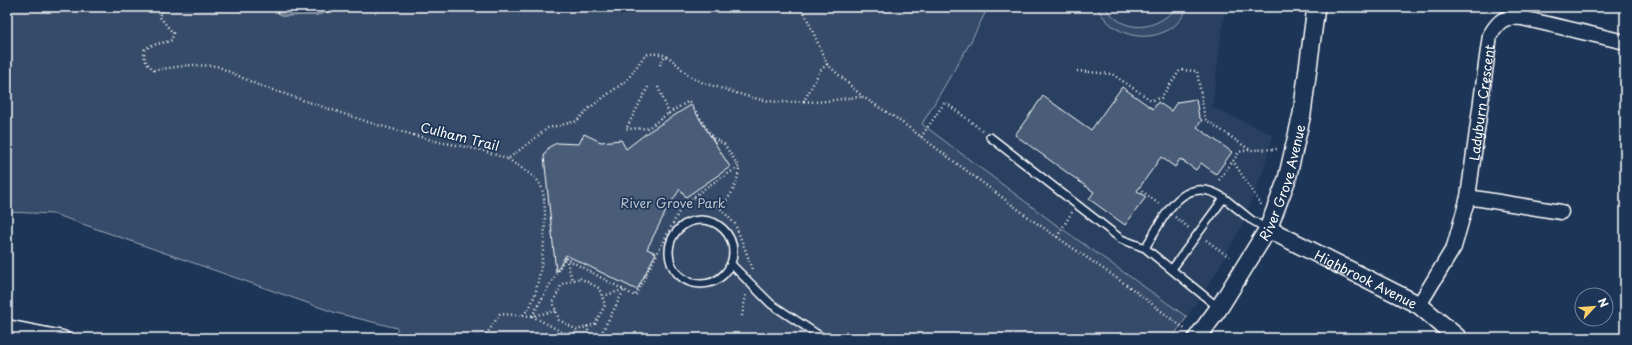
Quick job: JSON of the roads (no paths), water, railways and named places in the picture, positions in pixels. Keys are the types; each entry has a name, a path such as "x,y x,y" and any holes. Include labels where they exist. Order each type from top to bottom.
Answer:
{"street":[{"name":"River Grove Avenue","path":"1197,338 1219,308 1269,223 1286,178 1302,114 1316,7"},
{"name":"Ladyburn Crescent","path":"1420,305 1454,247 1468,197 1490,35 1498,22 1510,16 1625,42"},
{"path":"1468,197 1561,212"},
{"name":"Highbrook Avenue","path":"1269,223 1420,305 1458,338"},
{"path":"7,326 62,338"}],"lane":[{"path":"990,137 1121,239 1145,248 1219,308"},
{"path":"1145,248 1153,232 1168,212 1184,194 1196,190 1215,192 1250,219 1269,223"},
{"path":"1172,270 1224,198"},
{"path":"704,219 721,226 733,248 731,264 727,272 712,282 700,284 689,282 673,267 669,252 672,236 683,225 694,220 704,219"},
{"path":"731,264 771,304 823,338"}],"water":[{"path":"270,7 344,7 317,15 282,16"}],"park label":[{"name":"River Grove Park","path":"673,202"}]}
